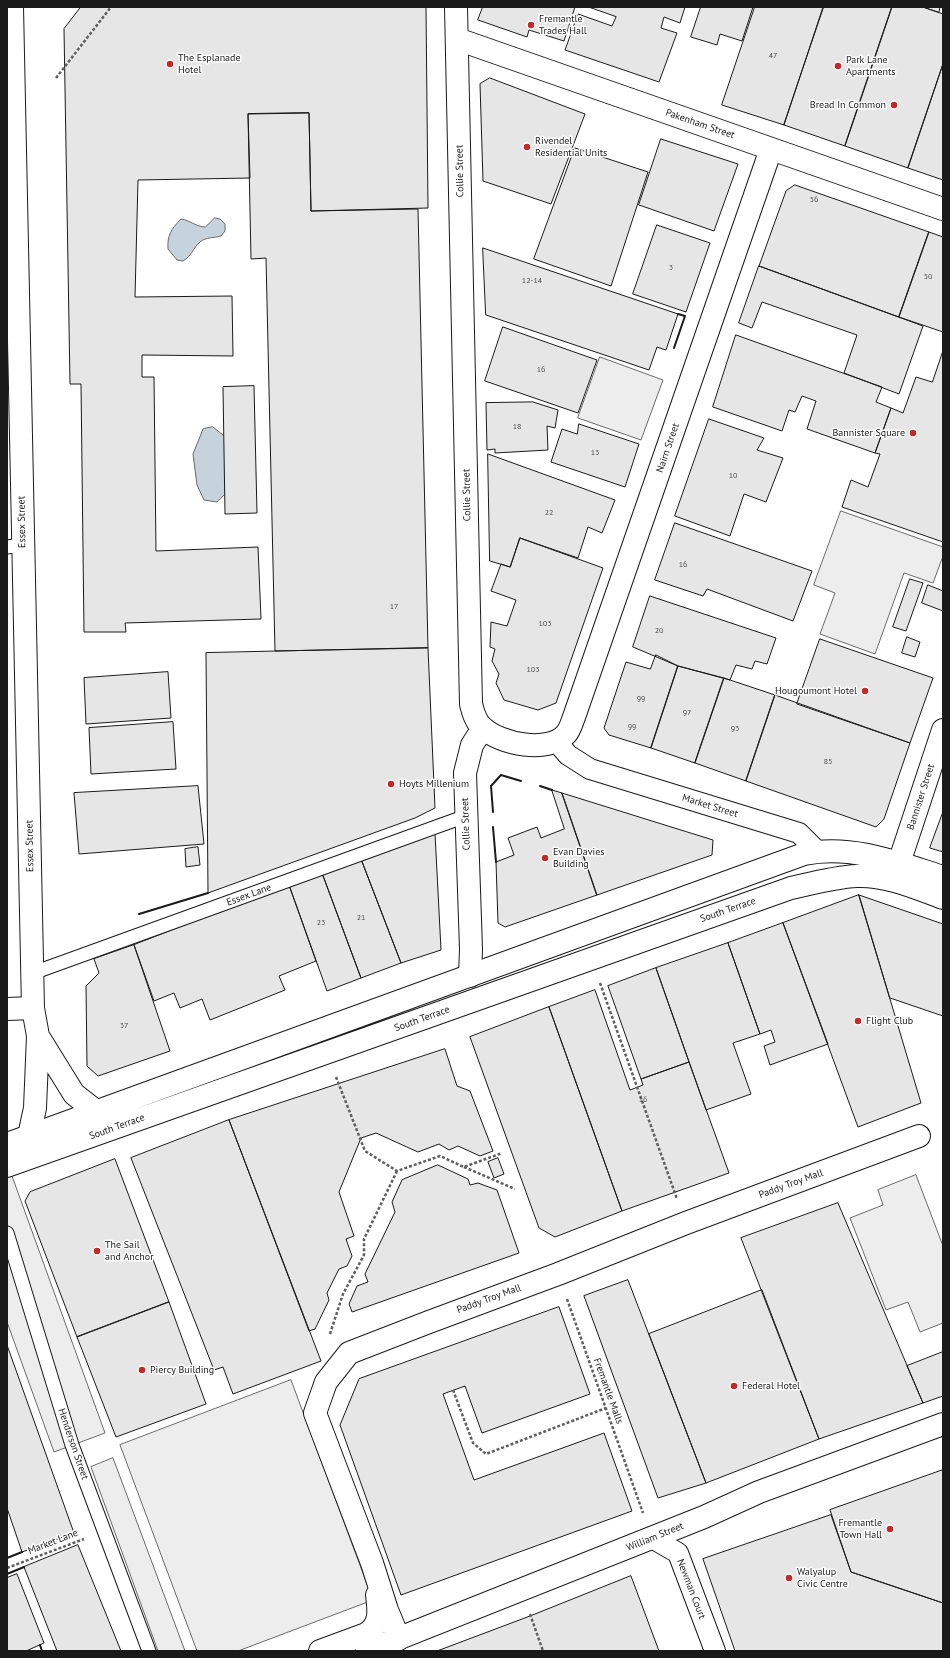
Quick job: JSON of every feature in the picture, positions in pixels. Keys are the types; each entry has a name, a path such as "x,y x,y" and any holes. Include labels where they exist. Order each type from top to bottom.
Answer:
{"street":[{"name":"Essex Street","path":"12,7 15,546 33,973 33,1008 38,1036 34,1108 29,1136"},
{"name":"Collie Street","path":"456,7 471,704 475,717 483,728 472,745 465,774 471,949 470,976"},
{"name":"Pakenham Street","path":"457,39 943,209"},
{"name":"Nairn Street","path":"556,741 566,734 574,717 771,149"},
{"path":"483,728 498,737 519,744 538,746 556,741"},
{"name":"Bannister Street","path":"899,863 938,761 943,730"},
{"name":"Market Street","path":"556,741 568,755 590,769 799,833 817,851"},
{"path":"817,851 851,852 899,863 943,878"},
{"name":"South Terrace","path":"7,1144 804,854 817,851"},
{"name":"South Terrace","path":"7,1166 791,888 840,877 859,876 901,882 943,898"},
{"path":"7,1009 33,1008"},
{"name":"Essex Street","path":"38,1036 74,1094 97,1112"},
{"name":"Paddy Troy Mall","path":"399,1639 315,1413 326,1382 349,1353 558,1274 686,1223 919,1136"},
{"name":"William Street","path":"367,1651 704,1517 759,1492 943,1424"},
{"name":"Newman Court","path":"652,1538 678,1553 715,1651"},
{"path":"320,1651 373,1630 379,1612 374,1574"}],"lane":[{"name":"Essex Lane","path":"33,973 466,816"},
{"name":"Henderson Street","path":"7,1233 72,1445 149,1651"}],"path":[{"path":"56,78 111,7"},
{"path":"599,979 686,1223"},
{"path":"335,1074 365,1151 397,1171"},
{"path":"464,1167 502,1153"},
{"path":"337,1331 330,1334 343,1294 364,1255 364,1239 397,1171 440,1156 515,1189"},
{"name":"Fremantle Malls","path":"558,1274 643,1513"},
{"path":"453,1390 473,1443 486,1454 606,1408"},
{"name":"Market Lane","path":"7,1568 105,1531"},
{"path":"530,1611 543,1651"}],"shaded area":[{"path":"215,218 220,219 225,224 225,231 221,236 202,240 186,259 183,261 177,260 168,249 168,240 172,229 181,219 205,227"},
{"path":"600,357 663,380 641,440 578,418"},
{"path":"213,427 228,439 228,491 217,502 204,500 197,485 193,454 203,429"},
{"path":"841,511 943,547 943,556 933,583 904,573 875,654 820,634 835,593 814,585"},
{"path":"916,1175 943,1246 943,1323 920,1332 908,1302 886,1310 850,1218 883,1205 878,1190"},
{"path":"12,1176 105,1433 54,1452 7,1322 7,1178"},
{"path":"291,1380 373,1600 238,1651 197,1651 120,1445"},
{"path":"113,1458 185,1651 158,1651 91,1467"}],"building":[{"path":"81,7 426,7 428,208 311,211 309,113 248,114 250,178 138,180 135,297 232,296 233,356 142,355 142,377 154,377 156,551 258,547 261,619 125,623 126,632 84,632 81,384 70,384 64,29"},
{"name":"Fremantle Trades Hall","path":"483,7 575,7 564,41 529,30 527,37 478,20"},
{"path":"589,7 685,7 680,23 664,17 661,28 677,33 659,82 565,50 578,14 612,26 616,17"},
{"path":"701,7 753,7 742,41 720,34 717,45 691,37"},
{"path":"755,7 823,7 784,125 722,105"},
{"name":"Park Lane Apartments","path":"824,7 892,7 845,146 784,125"},
{"name":"Bread In Common","path":"892,7 923,7 943,14 943,64 908,168 845,146"},
{"path":"923,7 940,7 939,12"},
{"path":"943,64 943,180 908,168"},
{"name":"Rivendel Residential Units","path":"490,78 585,114 551,204 483,181 480,84"},
{"path":"309,113 311,211 418,209 428,648 275,651 266,258 251,259 248,114"},
{"path":"661,139 738,164 714,231 639,205"},
{"path":"575,148 648,172 611,286 534,259"},
{"path":"795,185 929,232 899,317 759,266 786,191"},
{"path":"657,225 710,243 686,312 633,294"},
{"path":"929,232 943,237 943,332 899,317"},
{"path":"483,248 678,314 666,350 657,347 649,370 486,315"},
{"path":"759,266 923,326 899,394 844,373 857,335 762,302 752,328 739,323"},
{"path":"503,327 597,360 578,413 485,381"},
{"path":"736,335 882,387 876,402 891,408 875,453 807,429 816,401 802,396 795,412 789,410 782,431 713,407"},
{"name":"Bannister Square","path":"943,351 943,542 842,507 851,480 868,487 880,454 875,453 891,408 903,413 916,377 932,382"},
{"path":"254,386 257,513 225,514 223,387"},
{"path":"533,402 558,410 555,428 547,426 548,450 495,453 495,449 487,450 486,403"},
{"path":"709,419 764,438 757,450 783,458 766,502 744,494 730,536 675,516"},
{"path":"579,424 639,444 625,487 551,462 562,429 577,434"},
{"path":"488,454 615,500 602,533 588,527 578,558 520,538 510,567 490,561"},
{"path":"675,523 812,571 793,621 707,589 703,596 655,580"},
{"path":"520,538 603,568 556,703 538,710 504,700 496,683 499,674 492,661 495,649 490,647 491,622 507,626 516,600 491,591 501,564 510,567"},
{"path":"910,579 923,583 906,631 893,627"},
{"path":"928,585 943,591 943,611 922,603"},
{"path":"650,596 776,638 767,664 755,661 752,669 736,665 730,680 678,666 633,647"},
{"path":"907,637 920,642 915,657 902,653"},
{"name":"Hougoumont Hotel","path":"820,639 933,678 910,743 797,704"},
{"path":"428,648 435,808 415,818 208,893 206,653"},
{"path":"656,655 678,666 651,748 609,735 604,728 626,662 650,669"},
{"path":"678,666 724,678 695,763 651,748"},
{"path":"168,672 171,718 86,724 84,678"},
{"path":"724,678 775,695 746,781 695,763"},
{"path":"775,695 910,743 884,819 876,827 746,781"},
{"path":"173,722 176,769 91,774 89,728"},
{"path":"198,786 204,844 79,854 74,793"},
{"name":"Evan Davies Building","path":"552,790 562,793 597,895 505,927 498,923 496,862 514,855 508,838 537,827 541,838 564,829"},
{"path":"562,793 713,840 712,855 597,895"},
{"path":"943,812 943,852 930,848"},
{"path":"435,833 441,950 401,963 361,859"},
{"path":"198,847 200,865 186,867 185,849"},
{"path":"361,859 401,963 361,978 322,873"},
{"path":"322,873 361,978 327,991 289,885"},
{"path":"289,885 316,961 279,976 285,990 210,1020 202,999 180,1008 174,993 154,1001 134,945"},
{"name":"Flight Club","path":"859,895 921,1103 858,1127 783,923"},
{"path":"859,895 943,924 943,1016 890,998"},
{"path":"783,923 828,1044 770,1065 764,1046 775,1042 771,1030 760,1034 728,943"},
{"path":"728,943 760,1034 733,1043 751,1094 706,1110 656,968"},
{"path":"134,945 170,1051 98,1076 87,1066 86,986 99,973 94,959"},
{"path":"656,968 689,1062 641,1079 608,986"},
{"path":"595,990 630,1090 643,1085 641,1079 689,1062 729,1173 622,1211 549,1007"},
{"path":"549,1007 622,1211 555,1237 539,1228 470,1037"},
{"path":"445,1049 457,1086 470,1091 493,1151 480,1156 458,1146 449,1150 439,1144 418,1152 376,1133 361,1138 339,1192 354,1236 346,1239 352,1256 347,1266 339,1269 327,1293 329,1300 315,1329 309,1331 229,1120"},
{"path":"229,1120 321,1361 233,1394 223,1367 214,1370 131,1158"},
{"path":"498,1158 504,1174 494,1178 488,1162"},
{"name":"The Sail and Anchor","path":"115,1159 169,1302 77,1337 25,1201 30,1192"},
{"path":"438,1165 468,1179 470,1185 478,1183 497,1190 519,1253 352,1312 349,1304 357,1286 368,1282 365,1274 395,1212 392,1202 402,1180"},
{"path":"838,1203 923,1403 819,1439 741,1238"},
{"path":"628,1280 706,1483 658,1498 584,1296"},
{"name":"Federal Hotel","path":"762,1290 819,1439 706,1483 649,1334"},
{"name":"Piercy Building","path":"169,1302 206,1404 116,1437 77,1337"},
{"path":"559,1307 590,1394 482,1433 465,1386 443,1394 474,1480 604,1433 632,1511 401,1595 340,1425 359,1379"},
{"path":"7,1345 74,1533 22,1552 7,1508"},
{"path":"943,1352 943,1396 923,1403 907,1366"},
{"name":"Fremantle Town Hall","path":"943,1470 943,1603 851,1572 830,1510"},
{"name":"Walyalup Civic Centre","path":"831,1515 851,1572 943,1603 943,1651 735,1651 703,1559"},
{"path":"78,1545 121,1651 57,1651 24,1567"},
{"path":"17,1574 44,1643 26,1651 7,1651 7,1578"},
{"path":"631,1576 659,1651 437,1651 530,1616"}],"wall":[{"path":"674,348 685,316 678,314"},
{"path":"493,812 491,786 501,775 521,781"},
{"path":"540,786 552,790"},
{"path":"493,827 496,862"},
{"path":"139,914 208,893"},
{"path":"7,1558 22,1552"},
{"path":"7,1574 24,1567"},
{"path":"40,1645 42,1651"}],"place":[{"name":"Fremantle Trades Hall","path":"531,25"},
{"name":"The Esplanade Hotel","path":"170,64"},
{"name":"Park Lane Apartments","path":"838,66"},
{"name":"Bread In Common","path":"894,105"},
{"name":"Rivendel Residential Units","path":"527,147"},
{"name":"Bannister Square","path":"913,433"},
{"name":"Hougoumont Hotel","path":"865,691"},
{"name":"Hoyts Millenium","path":"391,784"},
{"name":"Evan Davies Building","path":"545,858"},
{"name":"Flight Club","path":"858,1021"},
{"name":"The Sail and Anchor","path":"97,1251"},
{"name":"Piercy Building","path":"142,1370"},
{"name":"Federal Hotel","path":"734,1386"},
{"name":"Fremantle Town Hall","path":"890,1529"},
{"name":"Walyalup Civic Centre","path":"789,1578"}]}
